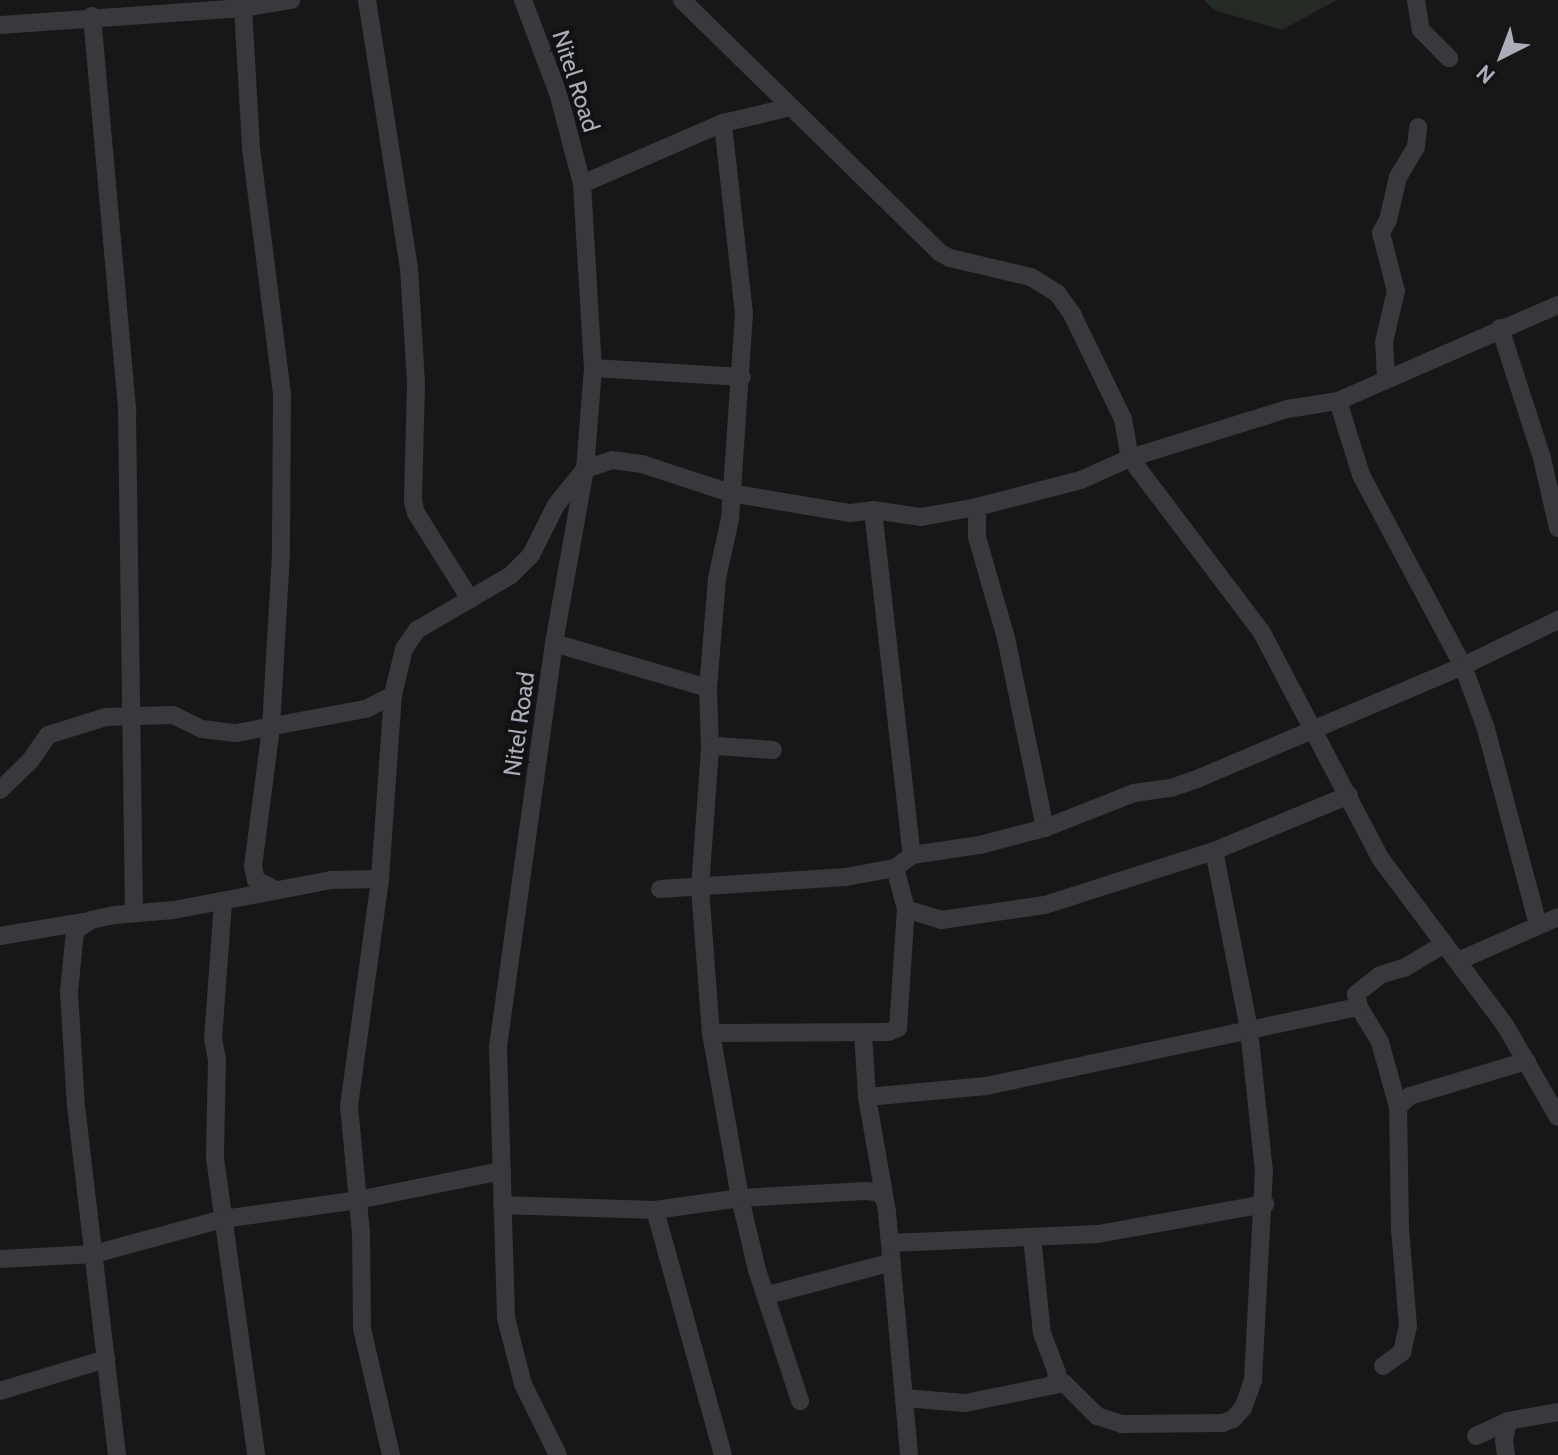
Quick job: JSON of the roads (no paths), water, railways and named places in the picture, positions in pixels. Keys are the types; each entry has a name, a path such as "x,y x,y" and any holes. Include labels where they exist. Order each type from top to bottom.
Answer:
{"street":[{"path":"0,25 92,16 122,7 243,8 291,0"},
{"path":"367,0 409,268 416,384 413,501 416,513 470,599"},
{"name":"Nitel Road","path":"523,0 559,96 582,184 593,368 585,469 554,643 498,1047 506,1318 523,1384 558,1455"},
{"path":"682,0 939,252 950,258 1031,277 1057,293 1072,314 1123,419 1130,458 1261,631 1380,858 1458,961 1555,1105"},
{"path":"1416,0 1421,30 1449,58"},
{"path":"243,8 251,148 282,395 281,554 271,728 253,867 256,880 274,889"},
{"path":"92,16 127,412 134,913"},
{"path":"582,184 723,123 791,107"},
{"path":"723,123 744,291 742,377 730,519 717,578 708,688 710,749 700,888 710,988 711,1033 740,1198 757,1270 768,1295 800,1401"},
{"path":"1386,377 1384,342 1396,291 1381,233 1388,220 1398,177 1416,147 1418,127"},
{"path":"391,1455 362,1328 358,1200 349,1106 380,879 393,695 404,649 417,630 511,575 531,555 556,505 585,469 612,460 626,461 730,493 850,513 873,510 921,517 977,507 1081,480 1130,458 1287,409 1338,401 1386,377 1558,305"},
{"path":"1500,328 1550,456 1558,528"},
{"path":"593,368 742,377"},
{"path":"1338,401 1361,475 1463,666 1486,729 1538,925"},
{"path":"977,507 977,537 1006,638 1045,828"},
{"path":"873,510 912,855"},
{"path":"660,889 846,877 895,868 912,855 980,845 1045,828 1134,793 1182,785 1463,666 1558,620"},
{"path":"554,643 708,688"},
{"path":"0,790 30,761 48,735 71,726 132,714 173,715 202,729 236,733 366,709 393,695"},
{"path":"710,749 717,746 773,750"},
{"path":"906,909 941,920 1007,913 1113,885 1214,851 1349,795"},
{"path":"904,1398 965,1403 1064,1383 1097,1416 1122,1424 1223,1423 1233,1419 1243,1408 1253,1380 1265,1204 1249,1029 1214,851"},
{"path":"711,1033 863,1033 888,1032 898,1028 901,1020 906,909 895,868"},
{"path":"0,936 134,913 223,903 274,889 331,880 380,879"},
{"path":"223,903 213,1039 217,1059 215,1158 256,1455"},
{"path":"1458,961 1558,917"},
{"path":"91,920 75,931 71,943 69,992 76,1107 117,1455"},
{"path":"1383,1366 1402,1352 1408,1326 1408,1294 1401,1248 1398,1107 1380,1042 1359,1007 1356,994 1380,975 1406,967 1444,944"},
{"path":"867,1097 986,1086 1359,1007"},
{"path":"863,1033 867,1097 891,1253 909,1455"},
{"path":"1398,1107 1410,1096 1527,1061"},
{"path":"0,1259 94,1254 223,1219 358,1200 502,1171"},
{"path":"502,1205 655,1210 740,1198 865,1191 877,1192 884,1198"},
{"path":"768,1295 891,1253 1032,1237 1098,1234 1265,1204"},
{"path":"655,1210 723,1455"},
{"path":"1032,1237 1042,1333 1057,1373 1055,1385"},
{"path":"0,1391 106,1359"},
{"path":"1476,1436 1508,1421 1558,1412"},
{"path":"1506,1455 1504,1440 1508,1421"}]}
